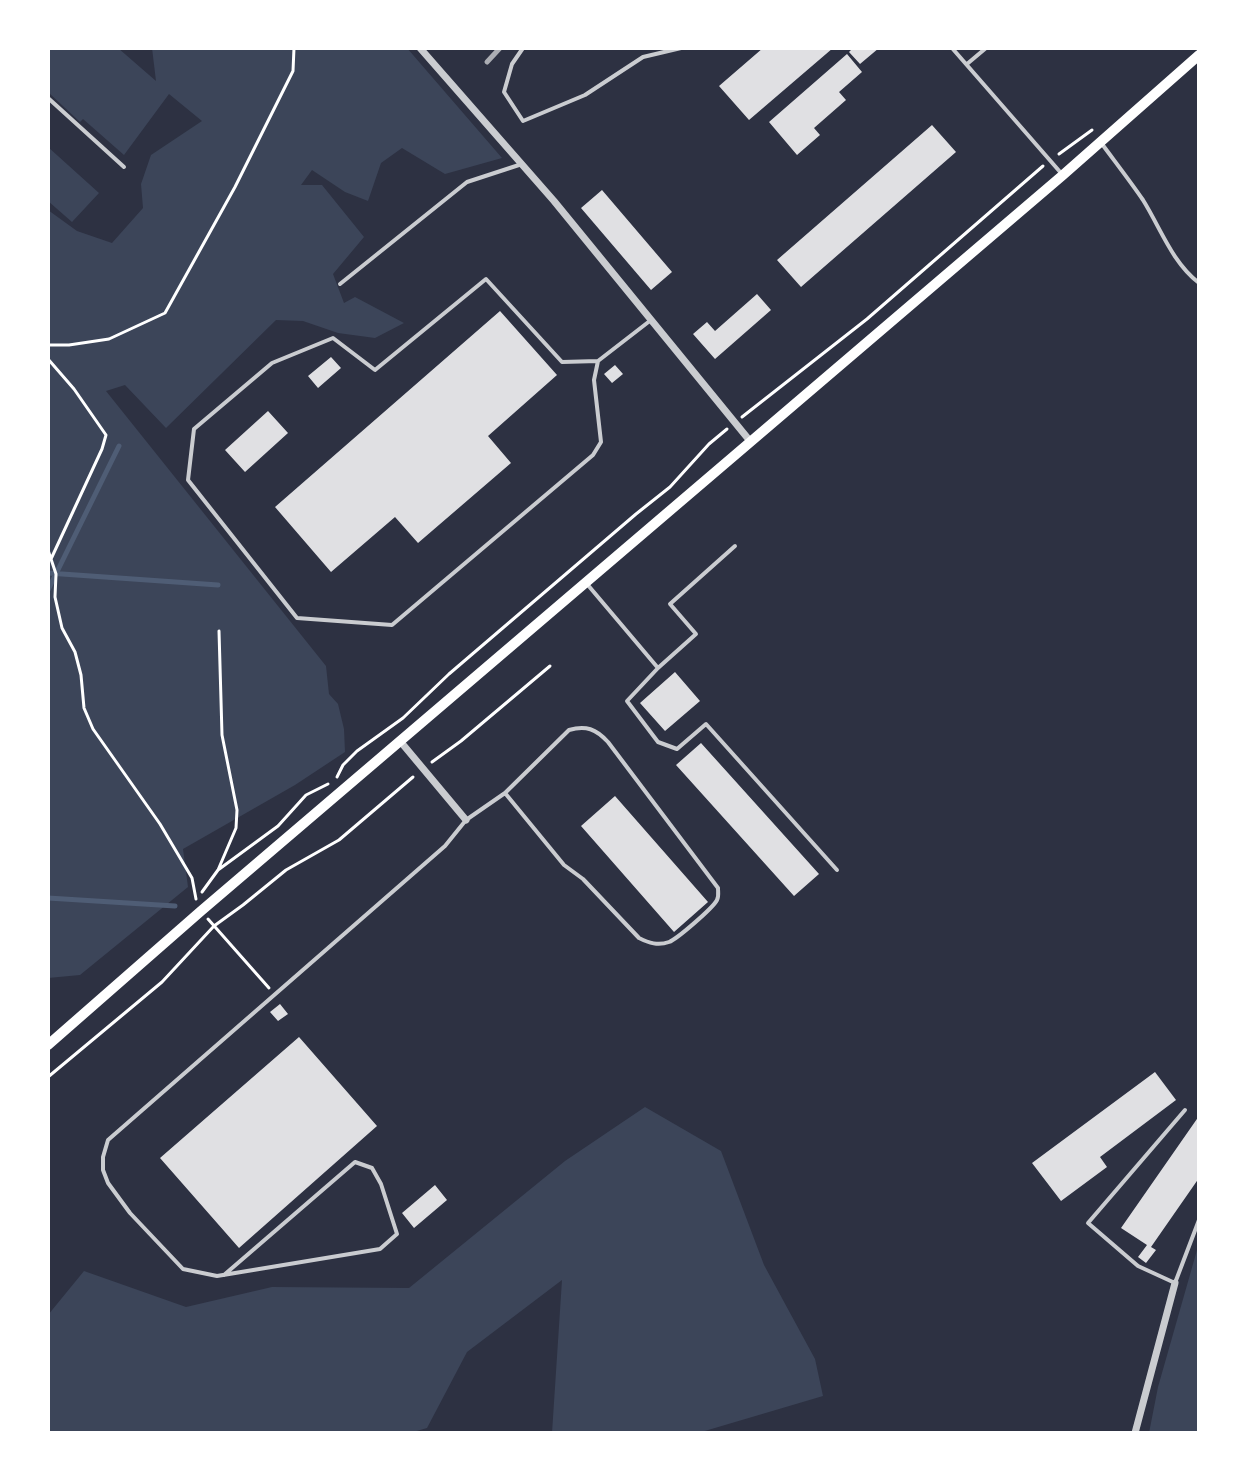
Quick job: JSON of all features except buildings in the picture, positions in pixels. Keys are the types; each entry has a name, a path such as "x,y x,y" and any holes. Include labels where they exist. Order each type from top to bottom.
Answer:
{"main road":[{"path":"48,1045 1199,55"}],"street":[{"path":"420,48 522,164 750,441"},
{"path":"400,741 466,820"},
{"path":"1135,1433 1175,1283"}],"lane":[{"path":"523,48 512,64 504,92 523,121 585,95 643,57 681,48"},
{"path":"952,48 1063,175"},
{"path":"967,64 986,48"},
{"path":"48,98 124,167"},
{"path":"1101,142 1143,201 1176,260 1199,283"},
{"path":"340,284 467,182 522,164"},
{"path":"598,361 594,380 601,442 593,455 392,625 297,618 188,480 194,429 272,363 333,338 375,370 486,279 562,362 598,361 651,320"},
{"path":"735,546 670,604 696,634 627,701 658,742 677,749 706,724 837,870"},
{"path":"586,582 658,668"},
{"path":"224,1275 355,1162 372,1168 381,1184 397,1234 380,1249 224,1275 217,1276 183,1269 130,1213 108,1183 103,1170 108,1140 445,846 466,820 505,793 569,730 591,728 600,733 718,888 719,898 711,909 671,941 657,944 647,942 639,938 583,879 568,869 505,793"},
{"path":"1185,1110 1088,1223 1138,1266 1175,1283 1199,1220"}],"path":[{"path":"48,345 109,339 165,313 235,187 293,71 294,48"},
{"path":"218,870 278,826 306,795 338,776 343,765 357,751 403,718 449,674 670,487 709,444 867,319 1050,160 1098,127"},
{"path":"48,359 74,389 106,435 51,559"},
{"path":"48,550 56,574 55,597 62,628 75,652 84,708 93,729 160,824 192,878 201,911 274,994"},
{"path":"201,911 201,894 218,870 236,828 237,810 222,735 219,631"},
{"path":"48,1077 162,982 214,926 286,870 339,840 422,768 461,741 550,666"}],"shaded area":[{"path":"48,48 118,48 156,81 152,48 407,48 502,158 445,174 402,148 381,163 368,201 345,192 312,170 301,185 322,185 364,237 333,274 344,303 355,297 404,323 375,338 338,333 303,321 276,320 166,428 125,385 106,391 326,666 329,694 338,704 344,729 345,752 295,785 183,849 188,887 80,975 48,978 48,210 77,231 112,243 143,208 141,184 151,155 202,121 169,94 124,155 83,119 80,122 48,92"},
{"path":"48,147 99,193 72,222 48,201"},
{"path":"645,1107 721,1151 764,1265 815,1359 823,1396 698,1433 552,1433 562,1280 467,1352 427,1428 410,1433 48,1433 48,1315 84,1271 186,1307 272,1287 409,1288 565,1161"},
{"path":"1199,1243 1199,1433 1149,1433 1158,1387"}],"waterway":[{"path":"48,590 119,446"},
{"path":"48,573 218,585"},
{"path":"48,898 175,906"}],"railway":[{"path":"487,62 500,48"}]}
